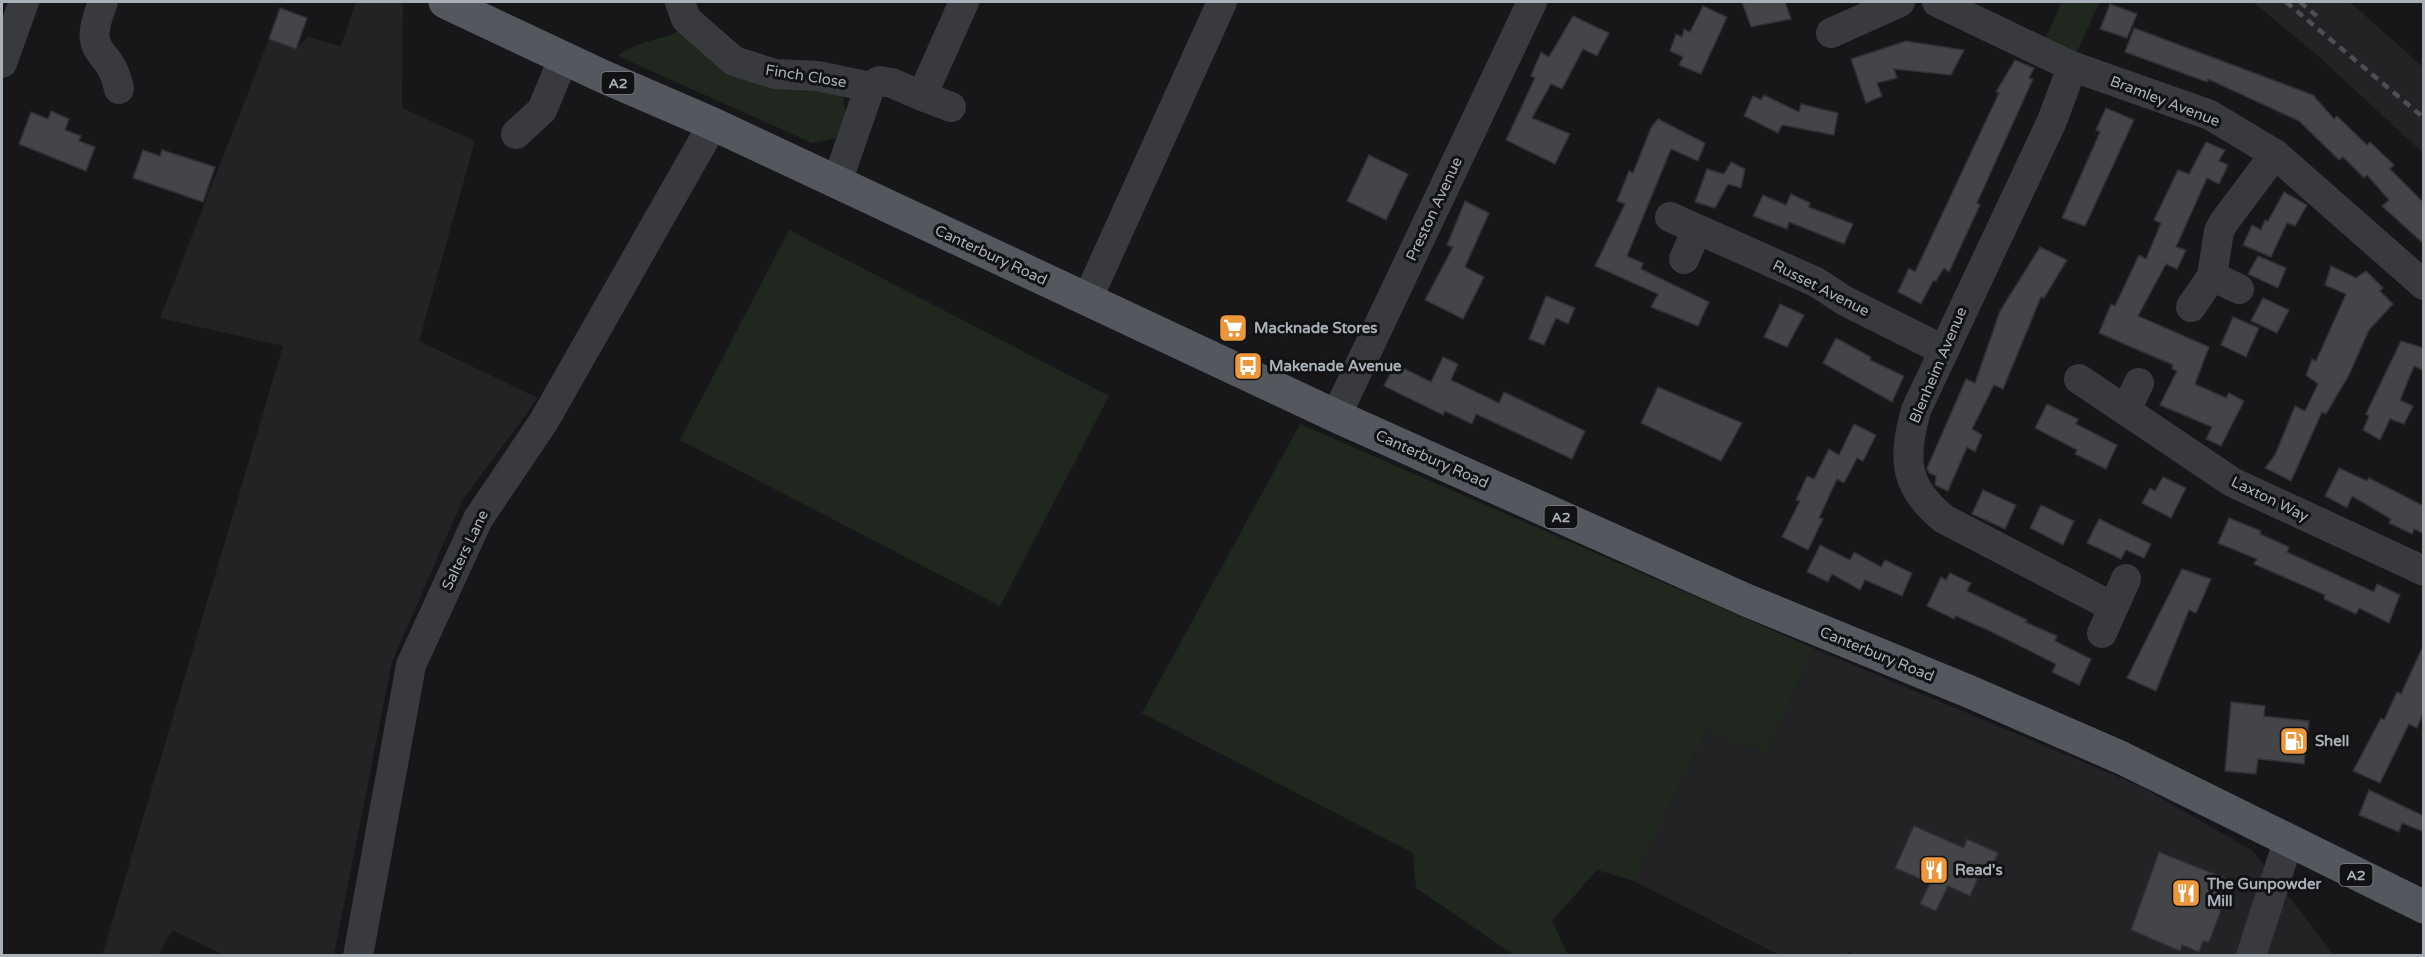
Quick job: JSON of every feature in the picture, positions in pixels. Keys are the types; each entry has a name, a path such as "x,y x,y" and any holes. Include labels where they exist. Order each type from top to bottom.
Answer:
{"main road":[{"name":"Canterbury Road","path":"445,2 713,124 1336,416 1746,600 2083,741 2288,843 2424,907"}],"street":[{"path":"2,63 24,2"},
{"path":"103,2 93,27 93,38 97,49 117,77 119,89"},
{"path":"922,96 964,2"},
{"path":"1088,300 1222,2"},
{"name":"Preston Avenue","path":"1336,416 1532,2"},
{"path":"1831,33 1900,2"},
{"name":"Bramley Avenue","path":"1937,2 2072,66 2210,115 2275,154 2424,285"},
{"name":"Finch Close","path":"687,7 734,61 775,74 818,76 870,87 879,81 892,83 951,107"},
{"path":"516,134 542,110 564,57"},
{"name":"Blenheim Avenue","path":"2072,66 2052,121 1916,410 1908,438 1906,460 1914,487 1926,504 1944,519 2107,620 2126,579"},
{"path":"837,182 870,87"},
{"name":"Salters Lane","path":"358,956 411,665 478,519 544,421 713,124"},
{"path":"2191,307 2212,276 2219,231 2275,154"},
{"name":"Russet Avenue","path":"1670,217 1816,282 1845,301 1943,350"},
{"path":"1684,260 1697,230"},
{"path":"2212,276 2239,289"},
{"name":"Laxton Way","path":"2079,379 2232,482 2424,571"},
{"path":"2126,410 2139,383"},
{"path":"2251,956 2288,843"}],"shaded area":[{"path":"356,2 403,2 402,108 475,141 419,341 538,398 462,501 392,662 334,955 224,955 172,930 159,955 102,956 283,346 160,318 269,39 295,49 308,37 341,46"},
{"path":"2062,2 2100,2 2074,58 2043,44"},
{"path":"2253,2 2349,2 2423,67 2423,153 2317,55"},
{"path":"686,28 818,89 843,96 846,115 836,138 812,143 618,56 631,48"},
{"path":"789,230 1109,396 1000,606 680,440"},
{"path":"1300,424 1813,648 1767,753 1706,729 1634,881 1597,870 1552,921 1568,955 1514,955 1416,888 1413,853 1142,713"},
{"path":"1813,648 2140,786 2253,851 2334,955 1859,956 1849,952 1847,955 1779,955 1634,881 1706,729 1767,753"}],"building":[{"path":"1742,2 1785,2 1791,19 1751,27"},
{"path":"2110,4 2137,14 2127,38 2100,29"},
{"path":"1703,6 1727,17 1701,74 1679,65 1683,57 1670,51 1676,34 1682,37 1684,29 1690,32"},
{"path":"280,8 307,18 296,49 269,39"},
{"path":"1573,16 1609,33 1597,56 1583,49 1562,89 1551,84 1532,118 1570,134 1555,164 1506,140 1535,78 1531,76 1541,52 1549,57"},
{"path":"2134,28 2313,95 2334,119 2337,116 2367,145 2370,142 2394,165 2390,169 2424,203 2424,244 2382,206 2389,200 2367,175 2364,178 2343,157 2339,160 2299,121 2208,79 2207,82 2125,52"},
{"path":"1906,41 1964,50 1951,75 1894,69 1897,78 1877,83 1882,96 1866,103 1851,59"},
{"path":"2015,60 2034,68 2029,78 2033,79 1977,203 1980,205 1949,272 1944,268 1936,281 1933,281 1921,304 1898,292 1909,268 1915,272 1999,93 1996,92"},
{"path":"1764,95 1799,112 1801,104 1838,113 1834,135 1782,125 1778,133 1744,116 1753,96 1761,100"},
{"path":"2106,108 2134,120 2085,226 2062,218 2100,132 2096,130"},
{"path":"51,111 69,119 65,130 81,136 79,141 95,147 86,171 19,144 31,112 48,119"},
{"path":"1658,119 1705,143 1698,161 1671,149 1627,256 1643,263 1641,269 1709,302 1698,326 1651,307 1658,294 1595,266 1625,204 1617,201 1629,171 1633,173 1651,128"},
{"path":"2206,142 2225,150 2219,161 2228,165 2219,184 2207,178 2176,247 2186,250 2177,269 2166,264 2138,316 2209,347 2195,384 2226,398 2229,393 2244,401 2221,446 2206,439 2212,427 2160,405 2177,371 2172,369 2173,365 2099,333 2111,304 2115,306 2139,255 2146,259 2161,223 2154,220 2178,170 2189,174"},
{"path":"143,150 160,156 162,150 215,167 203,202 133,178"},
{"path":"1369,155 1408,174 1386,220 1347,201"},
{"path":"1731,162 1745,169 1741,188 1728,184 1715,208 1695,202 1707,169 1724,174"},
{"path":"2284,192 2307,205 2295,226 2287,223 2271,257 2243,245 2252,225 2261,230"},
{"path":"1791,194 1810,203 1809,207 1853,224 1844,244 1789,222 1787,229 1753,216 1763,195 1786,205"},
{"path":"1465,201 1489,213 1465,267 1484,277 1463,319 1425,300 1453,247 1447,245"},
{"path":"2040,247 2067,260 2044,298 2041,297 2003,389 1994,385 1972,429 1982,435 1975,452 1967,447 1948,491 1935,485 1936,476 1929,473 1927,468 1966,379 1975,383 2000,311"},
{"path":"2258,256 2286,268 2278,288 2248,274"},
{"path":"2331,266 2356,278 2366,271 2383,288 2380,291 2393,304 2369,330 2349,375 2326,414 2322,412 2291,481 2265,468 2275,455 2295,406 2305,411 2318,384 2306,375 2312,359 2316,361 2346,294 2325,285"},
{"path":"1546,296 1575,308 1568,324 1556,318 1544,345 1529,339"},
{"path":"2263,298 2289,310 2277,333 2251,321"},
{"path":"1780,304 1804,315 1787,347 1764,337"},
{"path":"2233,317 2259,328 2246,357 2221,345"},
{"path":"1836,338 1871,357 1870,360 1904,376 1892,402 1823,363"},
{"path":"2401,341 2424,348 2424,371 2414,366 2400,400 2413,406 2404,424 2390,419 2380,440 2363,430 2369,416 2366,414"},
{"path":"1443,357 1458,364 1451,380 1499,403 1504,392 1585,431 1572,459 1476,414 1472,424 1445,411 1443,415 1384,386 1395,364 1431,382"},
{"path":"1658,387 1742,423 1721,461 1641,423"},
{"path":"2047,404 2078,419 2076,424 2117,445 2106,469 2075,454 2077,450 2035,428"},
{"path":"1854,424 1876,435 1863,461 1857,458 1844,483 1837,479 1819,518 1823,519 1808,550 1782,537 1800,501 1796,500 1807,476 1814,479 1829,449 1839,455"},
{"path":"2339,468 2367,481 2369,478 2424,506 2424,534 2414,529 2412,534 2389,523 2391,519 2352,496 2347,508 2325,496"},
{"path":"2163,477 2186,488 2171,518 2142,503 2150,488 2155,491"},
{"path":"1983,490 2016,505 2005,529 1972,514"},
{"path":"2041,505 2074,521 2063,545 2030,528"},
{"path":"2229,518 2261,531 2260,534 2289,547 2287,552 2374,592 2377,584 2400,595 2389,623 2359,608 2356,614 2324,599 2325,595 2254,564 2257,559 2218,543"},
{"path":"2099,519 2151,544 2144,558 2126,550 2121,559 2087,543"},
{"path":"1820,545 1850,560 1854,552 1881,567 1885,560 1912,573 1902,596 1865,580 1860,590 1832,574 1828,582 1807,572"},
{"path":"2182,569 2211,579 2196,613 2189,610 2156,691 2127,678"},
{"path":"1950,573 1971,583 1967,591 2057,636 2055,641 2091,659 2079,685 2052,672 2056,664 1992,632 1956,616 1954,619 1927,606 1941,577 1946,580"},
{"path":"2424,644 2424,711 2417,728 2409,724 2380,783 2353,771 2381,718 2384,720 2397,692 2401,694"},
{"path":"2231,702 2265,706 2264,716 2309,721 2304,764 2258,759 2256,774 2225,771"},
{"path":"2369,790 2424,816 2424,832 2402,823 2399,832 2359,815"},
{"name":"Read's","path":"1914,826 1964,848 1967,839 1998,853 1988,876 1980,873 1970,896 1948,886 1936,911 1920,904 1930,883 1895,868"},
{"name":"The Gunpowder Mill","path":"2159,852 2232,881 2209,942 2203,941 2199,952 2182,945 2180,951 2131,930"}],"railway":[{"path":"2286,2 2424,118"},
{"path":"2300,2 2318,17"}],"place":[{"name":"Macknade Stores","path":"1233,328"},
{"name":"Makenade Avenue","path":"1248,366"},
{"name":"Shell","path":"2294,741"},
{"name":"Read's","path":"1934,870"},
{"name":"The Gunpowder Mill","path":"2186,893"}]}
